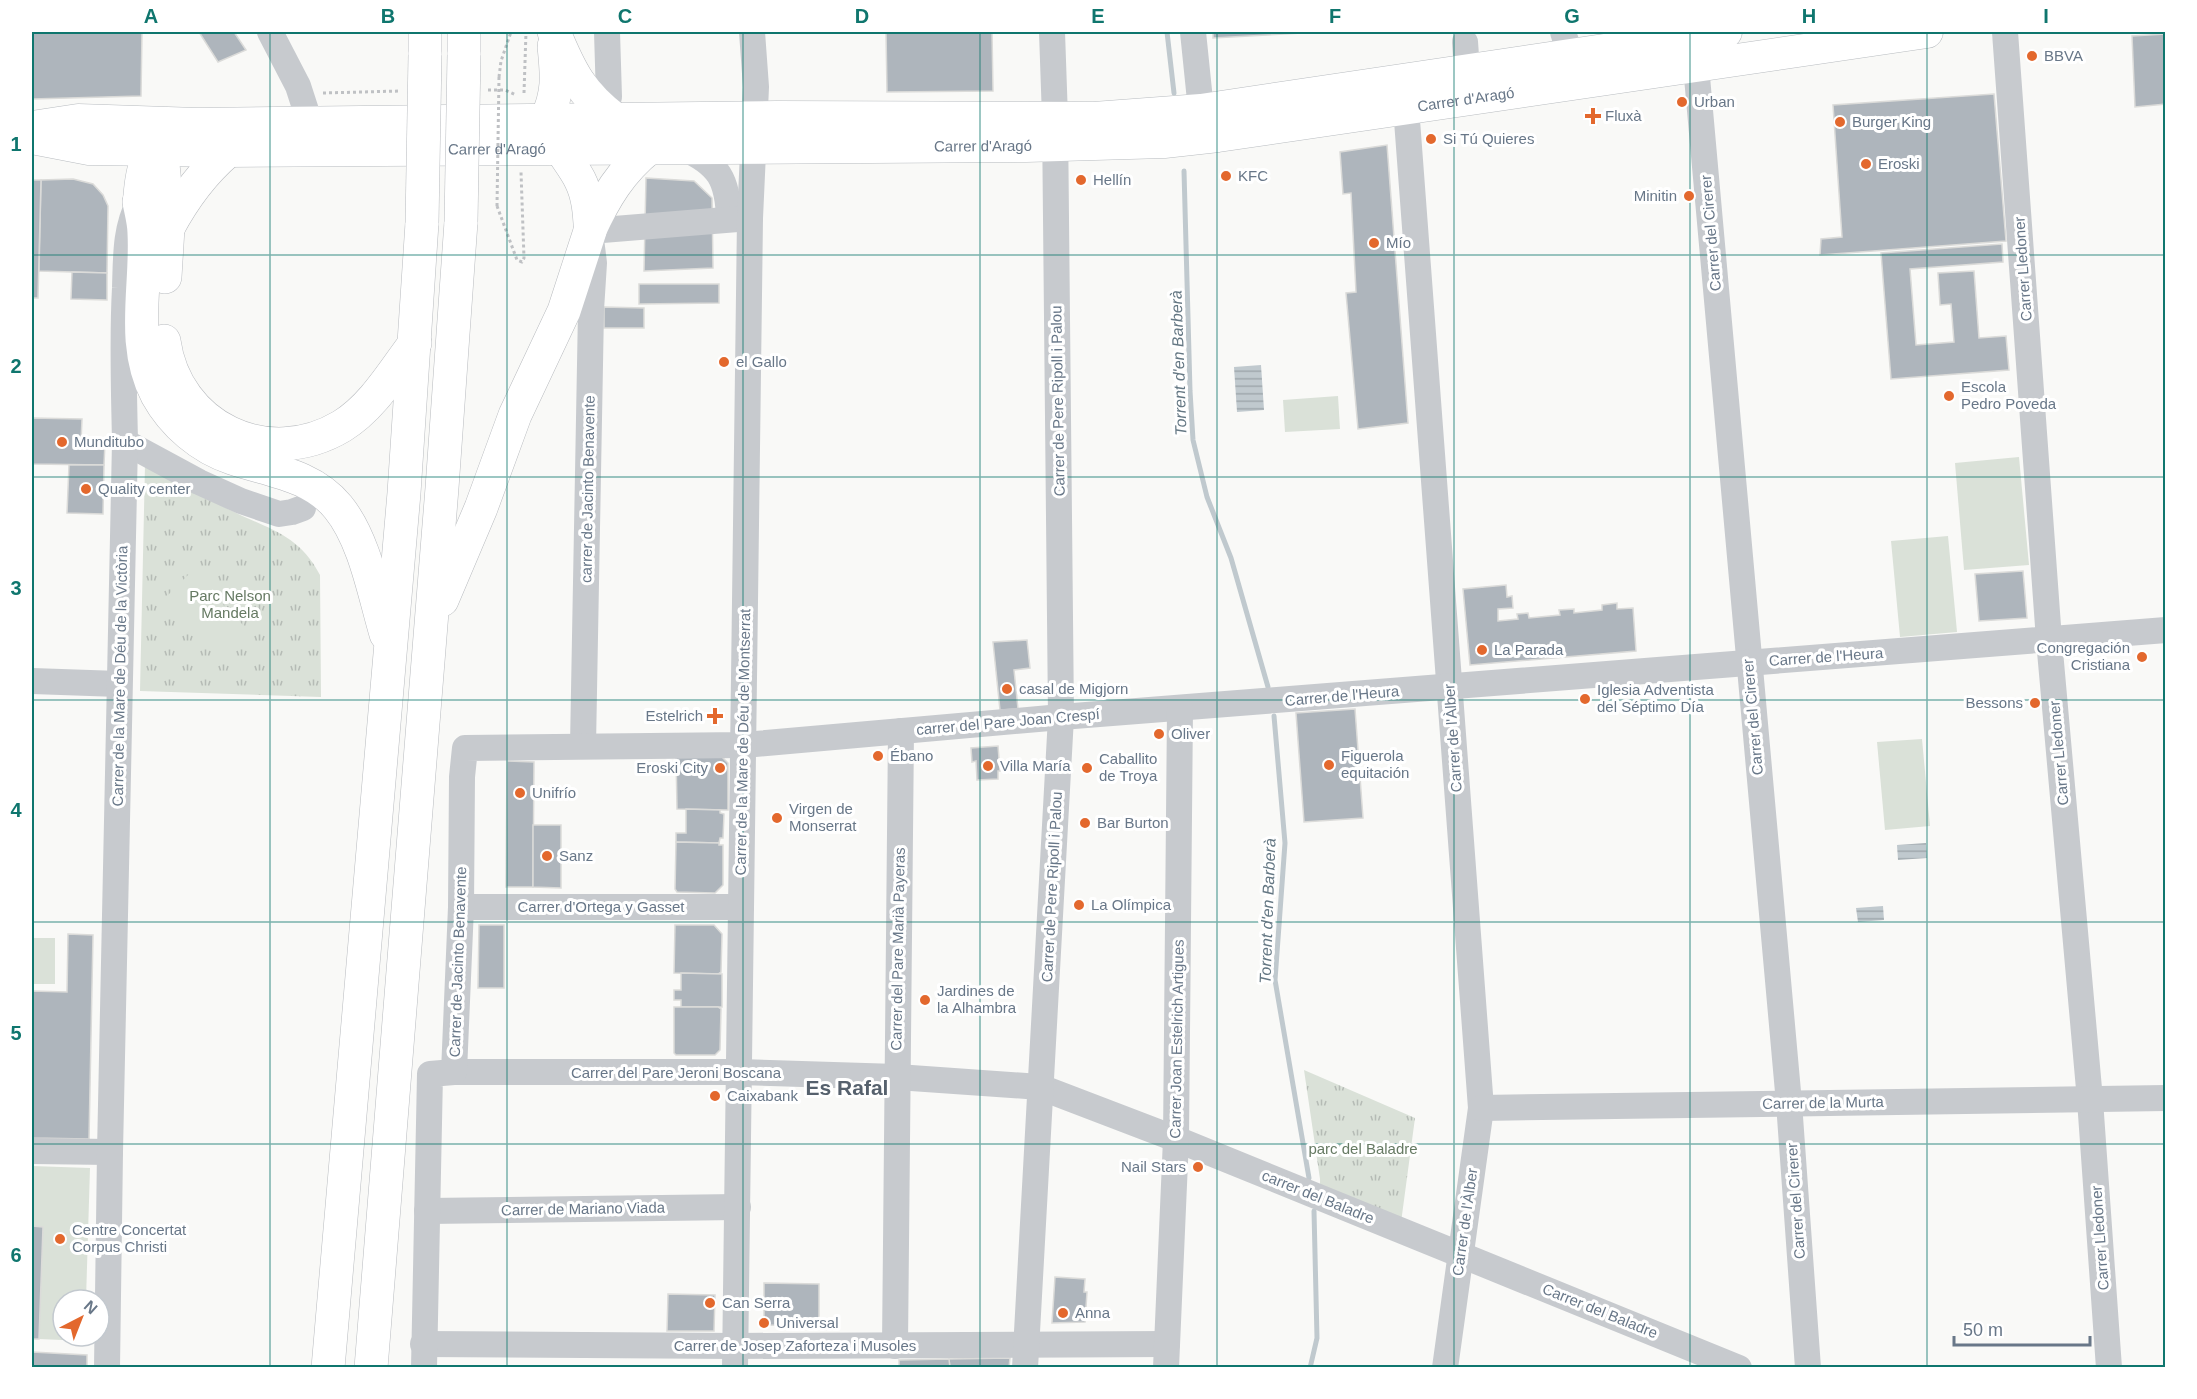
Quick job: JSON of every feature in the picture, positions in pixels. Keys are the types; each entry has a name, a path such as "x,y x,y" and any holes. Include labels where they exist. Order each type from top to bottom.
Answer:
{"highway":[{"path":"542,105 557,83 553,32"},
{"path":"553,32 586,94 613,109"},
{"path":"328,1368 391,650 415,343 422,223 425,43"},
{"path":"371,1368 431,627 461,222 464,43"},
{"path":"168,228 194,186 228,151"},
{"path":"391,650 357,538 337,506 321,490 289,473 232,458 204,444 178,423 158,396 151,381 142,348 141,331 145,175 164,165 168,228 163,315 166,354 172,373 183,392 208,421 226,432 266,443 306,441 326,434 358,413 373,398 415,343"},
{"path":"431,627 481,508 515,415 564,311 590,231"}],"main road":[{"name":"Carrer d'Aragó","path":"1055,132 1094,118 1201,110 1416,78 1466,56 1567,43 1673,40 1726,32"},
{"name":"Carrer d'Aragó","path":"32,138 89,148 120,136 184,124 310,123 542,105 613,109 754,132 1055,132 1164,142 1927,32"},
{"path":"1673,40 1690,54 1696,66"},
{"path":"1406,107 1408,91 1416,78"},
{"path":"542,105 559,150 579,179 586,198 590,231"},
{"path":"522,160 542,105"},
{"name":"Carrer d'Aragó","path":"32,127 78,120 120,136"},
{"path":"145,175 164,140 184,124"},
{"name":"Carrer d'Aragó","path":"145,175 228,151 522,160 559,150 683,148 754,132"},
{"path":"120,136 142,135 145,175"},
{"path":"590,231 620,176 635,159 650,148"}],"street":[{"path":"270,32 302,93 310,123"},
{"path":"607,32 613,109"},
{"name":"Carrer de la Mare de Déu de Montserrat","path":"735,1357 744,745 739,218 754,132 756,87 752,32"},
{"name":"Carrer de Pere Ripoll i Palou","path":"1026,1357 1061,717 1052,32"},
{"path":"1193,32 1201,110"},
{"name":"Carrer Lledoner","path":"2005,32 2049,640 2090,1100 2109,1368"},
{"name":"Carrer del Cirerer","path":"1696,66 1789,1103 1808,1368"},
{"name":"Carrer de l'Àlber","path":"1406,107 1481,1107 1445,1368"},
{"path":"590,231 739,218 728,196 725,183 718,173 704,159 683,148"},
{"name":"Carrer de la Mare de Déu de la Victòria","path":"107,1368 125,442 123,338 127,236 145,175"},
{"name":"carrer de Jacinto Benavente","path":"583,746 591,310 594,263 590,231"},
{"path":"125,442 189,478 241,501 279,514 303,508"},
{"name":"Carrer de l'Heura","path":"1272,702 2166,630"},
{"path":"32,681 119,684"},
{"name":"carrer del Pare Joan Crespí","path":"744,745 1061,717 1272,702"},
{"name":"Carrer Joan Estelrich Artigues","path":"1167,1356 1176,1139 1180,709"},
{"name":"Carrer del Pare Marià Payeras","path":"895,1346 901,731"},
{"path":"583,746 744,745"},
{"name":"Carrer de Jacinto Benavente","path":"423,1356 430,1074 454,1072 461,907 462,777 465,748 583,746"},
{"name":"Carrer d'Ortega y Gasset","path":"461,907 741,907"},
{"name":"Carrer del Pare Jeroni Boscana","path":"454,1072 739,1072 897,1077 1040,1087 1176,1139"},
{"name":"Carrer de la Murta","path":"1481,1107 2166,1098"},
{"name":"carrer del Baladre","path":"1176,1139 1460,1255"},
{"path":"32,1151 110,1152"},
{"name":"Carrer de Mariano Viada","path":"427,1211 738,1206"},
{"name":"Carrer del Baladre","path":"1460,1255 1739,1368"},
{"name":"Carrer de Josep Zaforteza i Musoles","path":"423,1356 735,1357 895,1346 1026,1357 1167,1356"}],"path":[{"path":"511,32 501,61 499,77 497,206 517,260 522,262 524,258 522,160"},
{"path":"526,32 542,105"},
{"path":"482,90 505,90 542,105"},
{"path":"302,93 400,91"}],"green space":[{"path":"1338,396 1340,429 1285,432 1283,400"},
{"path":"2019,457 2029,565 1964,570 1955,463"},
{"name":"Parc Nelson Mandela","path":"145,465 280,534 292,541 311,561 320,575 321,697 140,691"},
{"path":"1948,536 1957,632 1900,637 1891,541"},
{"path":"191,572 244,626 215,655 163,600"},
{"path":"1922,739 1930,826 1885,830 1877,742"},
{"path":"32,938 55,938 55,984 32,984"},
{"name":"parc del Baladre","path":"1304,1070 1415,1118 1400,1230 1320,1198 1320,1179"},
{"name":"Centre Concertat Corpus Christi","path":"32,1166 90,1168 86,1288 51,1288 51,1340 39,1339 43,1227 32,1226"}],"shaded area":[{"path":"1261,365 1264,410 1237,412 1234,367"},
{"path":"1926,843 1927,858 1898,860 1897,845"},
{"path":"1883,906 1884,920 1858,922 1856,908"}],"building":[{"path":"32,32 142,32 141,96 32,99"},
{"path":"199,32 234,32 246,50 218,62"},
{"path":"886,32 992,32 993,91 887,92"},
{"path":"1213,32 1321,32 1213,38"},
{"path":"2166,34 2166,104 2135,107 2132,36"},
{"path":"1994,94 2006,241 1820,255 1821,239 1842,237 1833,105"},
{"name":"Mío","path":"1387,145 1408,423 1358,429 1346,293 1356,292 1351,193 1343,194 1340,152"},
{"path":"646,178 694,181 712,198 713,268 644,271"},
{"path":"73,179 93,184 103,195 108,206 107,273 39,271 41,180"},
{"path":"32,180 41,180 38,298 32,298"},
{"path":"2002,244 2003,262 1910,269 1916,345 1954,342 1951,304 1940,305 1938,273 1974,271 1979,338 2006,336 2009,370 1891,379 1881,253"},
{"path":"72,272 107,273 107,300 71,299"},
{"path":"639,284 719,284 719,303 639,304"},
{"path":"604,307 644,308 644,328 604,328"},
{"name":"Munditubo","path":"32,418 82,419 81,442 105,442 104,465 32,464"},
{"name":"Quality center","path":"69,465 104,465 103,514 67,513"},
{"path":"2023,571 2027,618 1979,621 1975,574"},
{"path":"1506,585 1507,597 1512,596 1513,608 1498,609 1498,621 1518,619 1517,614 1528,613 1529,618 1560,615 1559,610 1574,609 1574,613 1602,610 1602,605 1617,603 1617,609 1633,608 1636,651 1470,665 1463,589"},
{"name":"casal de Migjorn","path":"1027,640 1030,668 1014,670 1018,709 1000,710 993,642"},
{"name":"Figuerola equitación","path":"1355,709 1363,818 1304,822 1296,713"},
{"name":"Villa María","path":"998,746 1000,771 998,771 998,779 977,780 976,761 972,762 971,748"},
{"path":"676,755 721,756 728,763 728,810 677,809"},
{"name":"Unifrío","path":"507,761 534,762 533,887 506,887"},
{"path":"686,809 720,810 720,813 724,814 723,838 720,838 719,843 676,842 676,833 686,833"},
{"name":"Sanz","path":"533,825 561,825 561,888 533,887"},
{"path":"676,842 723,845 723,885 715,893 677,892 675,889"},
{"path":"479,925 504,925 504,988 478,988"},
{"path":"675,925 714,925 722,934 721,972 718,974 674,973"},
{"path":"68,934 93,935 89,1139 32,1138 32,991 67,992"},
{"path":"681,973 722,974 722,1007 681,1007 681,1000 674,1000 674,990 681,990"},
{"path":"674,1007 718,1007 721,1009 720,1050 715,1055 676,1055 674,1053"},
{"path":"32,1226 43,1227 39,1339 32,1339"},
{"path":"1055,1277 1085,1279 1084,1292 1087,1292 1085,1322 1052,1323"},
{"path":"764,1283 819,1284 819,1326 764,1325"},
{"path":"668,1294 715,1295 714,1331 667,1331"},
{"path":"32,1352 87,1355 87,1368 32,1368"},
{"path":"1010,1358 1009,1368 950,1368 949,1359"},
{"path":"949,1359 950,1368 899,1368 899,1360"}],"waterway":[{"name":"Torrent d'en Barberà","path":"1167,32 1174,93"},
{"name":"Torrent d'en Barberà","path":"1184,171 1193,440 1207,497 1231,558 1268,687"},
{"name":"Torrent d'en Barberà","path":"1274,716 1285,843 1275,980 1309,1178"},
{"name":"Torrent d'en Barberà","path":"1310,1368 1317,1338 1314,1211"}],"place":[{"name":"BBVA","path":"2032,56"},
{"name":"Urban","path":"1682,102"},
{"name":"Fluxà","path":"1593,116"},
{"name":"Burger King","path":"1840,122"},
{"name":"Si Tú Quieres","path":"1431,139"},
{"name":"Eroski","path":"1866,164"},
{"name":"KFC","path":"1226,176"},
{"name":"Hellín","path":"1081,180"},
{"name":"Minitin","path":"1689,196"},
{"name":"Mío","path":"1374,243"},
{"name":"el Gallo","path":"724,362"},
{"name":"Escola Pedro Poveda","path":"1949,396"},
{"name":"Munditubo","path":"62,442"},
{"name":"Quality center","path":"86,489"},
{"name":"La Parada","path":"1482,650"},
{"name":"Congregación Cristiana","path":"2142,657"},
{"name":"casal de Migjorn","path":"1007,689"},
{"name":"Iglesia Adventista del Séptimo Día","path":"1585,699"},
{"name":"Bessons","path":"2035,703"},
{"name":"Estelrich","path":"715,716"},
{"name":"Oliver","path":"1159,734"},
{"name":"Ébano","path":"878,756"},
{"name":"Figuerola equitación","path":"1329,765"},
{"name":"Villa María","path":"988,766"},
{"name":"Eroski City","path":"720,768"},
{"name":"Caballito de Troya","path":"1087,768"},
{"name":"Unifrío","path":"520,793"},
{"name":"Virgen de Monserrat","path":"777,818"},
{"name":"Bar Burton","path":"1085,823"},
{"name":"Sanz","path":"547,856"},
{"name":"La Olímpica","path":"1079,905"},
{"name":"Jardines de la Alhambra","path":"925,1000"},
{"name":"Caixabank","path":"715,1096"},
{"name":"Nail Stars","path":"1198,1167"},
{"name":"Centre Concertat Corpus Christi","path":"60,1239"},
{"name":"Can Serra","path":"710,1303"},
{"name":"Anna","path":"1063,1313"},
{"name":"Universal","path":"764,1323"}],"district":[{"name":"Es Rafal","path":"847,1088"}]}
